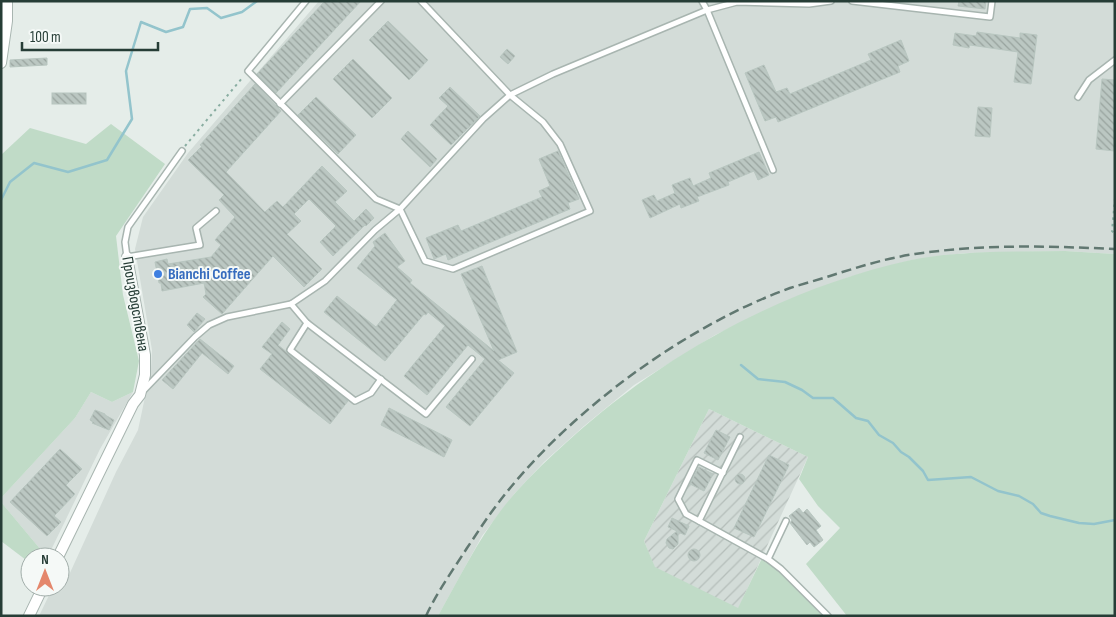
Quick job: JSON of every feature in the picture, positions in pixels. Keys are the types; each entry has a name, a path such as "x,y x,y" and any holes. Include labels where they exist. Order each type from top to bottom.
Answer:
{"street":[{"path":"1,63 8,1"},
{"name":"Производствена","path":"63,547 133,404 140,395 145,374 145,355 127,258"},
{"path":"29,616 38,597"}],"lane":[{"path":"306,1 248,71 376,200 400,209 425,261 453,269 590,211 560,144 543,122 510,95 421,1"},
{"path":"280,104 381,1"},
{"path":"702,1 708,10 773,170"},
{"path":"140,395 188,344 209,325 227,317 291,304 325,281 375,230 400,209 483,119 510,95 553,74 708,10 738,2 809,3 831,1"},
{"path":"852,1 990,17 992,1"},
{"path":"1078,97 1090,80 1115,60"},
{"name":"Производствена","path":"127,258 125,242 128,227 182,151"},
{"path":"127,258 200,245 196,228 216,211"},
{"path":"291,304 307,323 426,414 472,359"},
{"path":"307,323 290,350 355,401 371,393 380,379"},
{"path":"700,521 740,437"},
{"path":"723,473 697,460 678,499 686,514 768,558 828,616"},
{"path":"768,558 786,521"}],"path":[{"path":"182,151 248,71"},
{"path":"1115,198 1112,231 1115,234"}],"shaded area":[{"path":"319,1 1115,1 1115,254 1065,251 965,253 912,260 849,277 787,301 715,335 634,385 544,462 515,493 482,536 438,616 39,616 48,597 70,597 70,573 116,472 138,430 151,369 152,350 135,249 143,217 188,153"},
{"path":"91,392 112,402 133,392 100,449 52,547 38,547 1,502 1,498 75,418"},
{"path":"709,409 808,457 738,609 655,568 644,541"}],"green space":[{"path":"111,124 165,164 116,236 123,295 139,361 133,392 112,402 91,392 75,418 1,498 1,155 30,128 86,144"},
{"path":"1065,251 1115,254 1115,616 847,616 806,564 840,528 818,506 799,479 808,457 709,409 644,541 655,567 738,608 763,556 826,616 438,616 483,536 504,506 522,485 605,409 685,353 728,328 772,307 817,288 864,272 911,260 949,255 988,252"},
{"path":"1,502 38,547 20,547 20,555 1,541"}],"building":[{"path":"325,1 361,1 276,93 257,74"},
{"path":"959,1 986,1 985,9 958,6"},
{"path":"388,21 428,60 409,80 369,40"},
{"path":"977,32 1020,38 1020,33 1037,35 1031,84 1014,82 1018,52 970,45 969,48 953,45 955,33 976,36"},
{"path":"901,40 909,61 898,66 900,72 778,122 776,117 765,121 745,73 764,65 776,92 787,88 790,94 871,60 868,54"},
{"path":"507,49 515,56 508,64 500,57"},
{"path":"47,58 47,65 10,67 10,60"},
{"path":"353,59 392,98 372,118 333,79"},
{"path":"1102,79 1115,80 1115,151 1096,149"},
{"path":"255,84 281,111 226,172 265,212 277,201 283,207 322,166 347,191 335,202 354,221 366,209 374,218 333,256 320,242 336,226 309,199 294,214 301,221 287,234 322,269 304,287 273,256 222,314 203,297 206,294 204,283 162,291 155,262 167,259 168,264 211,257 221,245 215,240 235,217 219,200 224,195 188,160"},
{"path":"450,87 480,116 451,145 430,125 448,106 439,98"},
{"path":"52,93 86,93 86,104 52,104"},
{"path":"316,97 356,135 338,154 298,115"},
{"path":"978,107 992,108 990,137 975,136"},
{"path":"408,131 437,159 430,167 401,139"},
{"path":"558,151 579,199 568,203 570,209 448,260 446,254 434,259 426,238 458,225 461,231 542,197 539,191 550,186 539,159"},
{"path":"759,152 769,175 758,180 754,171 728,182 729,185 697,197 699,201 681,208 680,204 650,218 642,200 654,195 657,201 675,193 672,185 690,178 693,186 711,178 709,173"},
{"path":"385,233 405,261 397,267 412,280 410,283 494,351 461,274 482,266 517,352 498,360 514,373 470,426 446,407 485,359 468,345 427,395 404,376 445,326 428,312 426,315 424,314 385,361 324,312 337,296 376,327 397,300 357,268 375,246 373,242"},
{"path":"197,313 205,319 194,332 187,325"},
{"path":"282,322 290,329 278,345 348,401 330,424 260,369 272,354 262,347"},
{"path":"200,339 234,366 228,374 202,353 173,389 162,380"},
{"path":"389,408 452,440 444,457 381,425"},
{"path":"95,410 114,420 109,430 92,423 90,420"},
{"path":"716,430 730,437 718,460 704,453"},
{"path":"60,449 82,469 66,485 75,494 54,516 61,522 47,536 10,502"},
{"path":"769,455 789,465 754,537 734,528"},
{"path":"699,467 713,474 704,491 690,484"},
{"path":"738,474 742,474 745,479 744,483 738,484 735,481 735,477"},
{"path":"799,508 803,513 807,509 821,526 816,530 823,540 814,547 810,542 807,545 790,523 792,520 789,516"},
{"path":"672,518 689,526 685,535 678,532 678,544 673,549 669,548 666,543 667,539 677,531 668,527"},
{"path":"694,549 700,555 694,561 688,555"}],"waterway":[{"path":"1,200 10,182 34,163 68,172 107,160 132,119 126,71 141,22 166,32 183,27 190,9 207,8 221,18 242,12 257,1"},
{"path":"741,365 758,379 785,382 813,398 833,398 856,418 868,421 879,435 893,443 901,452 909,457 923,471 928,480 971,477 998,491 1019,496 1033,504 1041,513 1050,516 1079,523 1094,524 1115,520"}],"railway":[{"path":"426,616 445,581 490,515 521,475 553,442 588,409 626,379 666,351 708,326 749,305 790,288 872,263 904,256 990,247 1115,249"}],"place":[{"name":"Bianchi Coffee","path":"158,274"}]}
